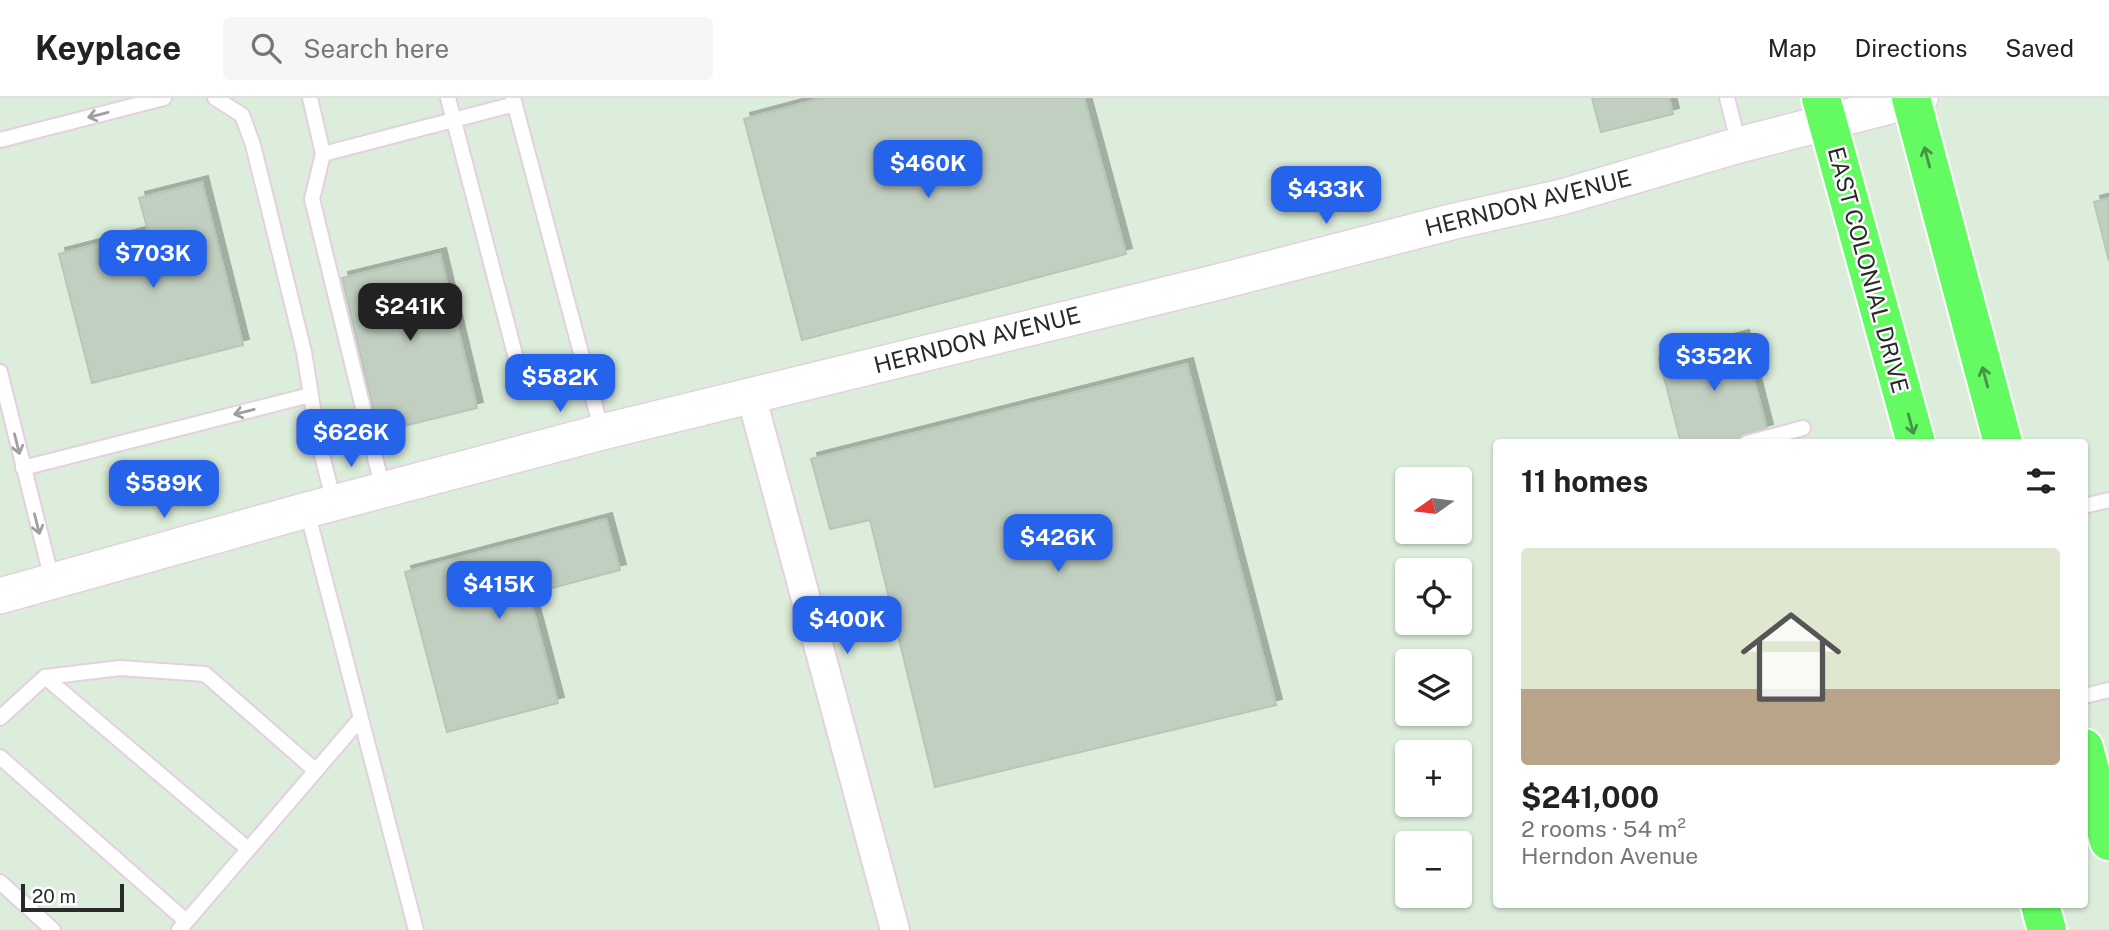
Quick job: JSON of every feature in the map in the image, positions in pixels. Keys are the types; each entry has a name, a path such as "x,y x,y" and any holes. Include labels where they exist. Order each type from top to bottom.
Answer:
{"highway":[{"path":"1914,99 2002,439"},
{"name":"EAST COLONIAL DRIVE","path":"1825,110 1915,439"},
{"path":"2088,761 2106,817"},
{"path":"2041,908 2047,930"}],"street":[{"name":"HERNDON AVENUE","path":"0,596 320,506 602,432 1214,283 1455,221 1562,197 1740,145 1825,110 1914,99"},
{"path":"751,395 895,930"}],"lane":[{"path":"0,140 164,98"},
{"path":"215,98 242,115 253,145 304,352 318,439 320,506 361,718 415,930"},
{"path":"310,98 323,154 312,199 383,490"},
{"path":"448,98 518,366"},
{"path":"1727,98 1740,145"},
{"path":"323,154 514,101 602,432"},
{"path":"0,372 23,468 44,582"},
{"path":"23,468 310,395"},
{"path":"1763,439 1803,429"},
{"path":"2088,505 2109,500"},
{"path":"0,718 45,677 120,668 205,674 316,771"},
{"path":"45,677 248,849"},
{"path":"2088,695 2109,690"},
{"path":"0,757 182,926 361,718"},
{"path":"0,882 53,930"}],"building":[{"path":"822,98 1084,98 1126,254 802,340 744,119"},
{"path":"1592,98 1669,98 1673,114 1601,132"},
{"path":"202,182 243,345 92,383 59,254 148,231 139,198"},
{"path":"2109,198 2109,261 2094,202"},
{"path":"440,254 477,408 379,432 342,278"},
{"path":"1743,336 1767,430 1743,439 1680,439 1659,358"},
{"path":"1187,364 1276,705 935,787 870,520 830,529 811,459"},
{"path":"606,519 620,570 529,594 558,703 447,732 405,572"}]}
